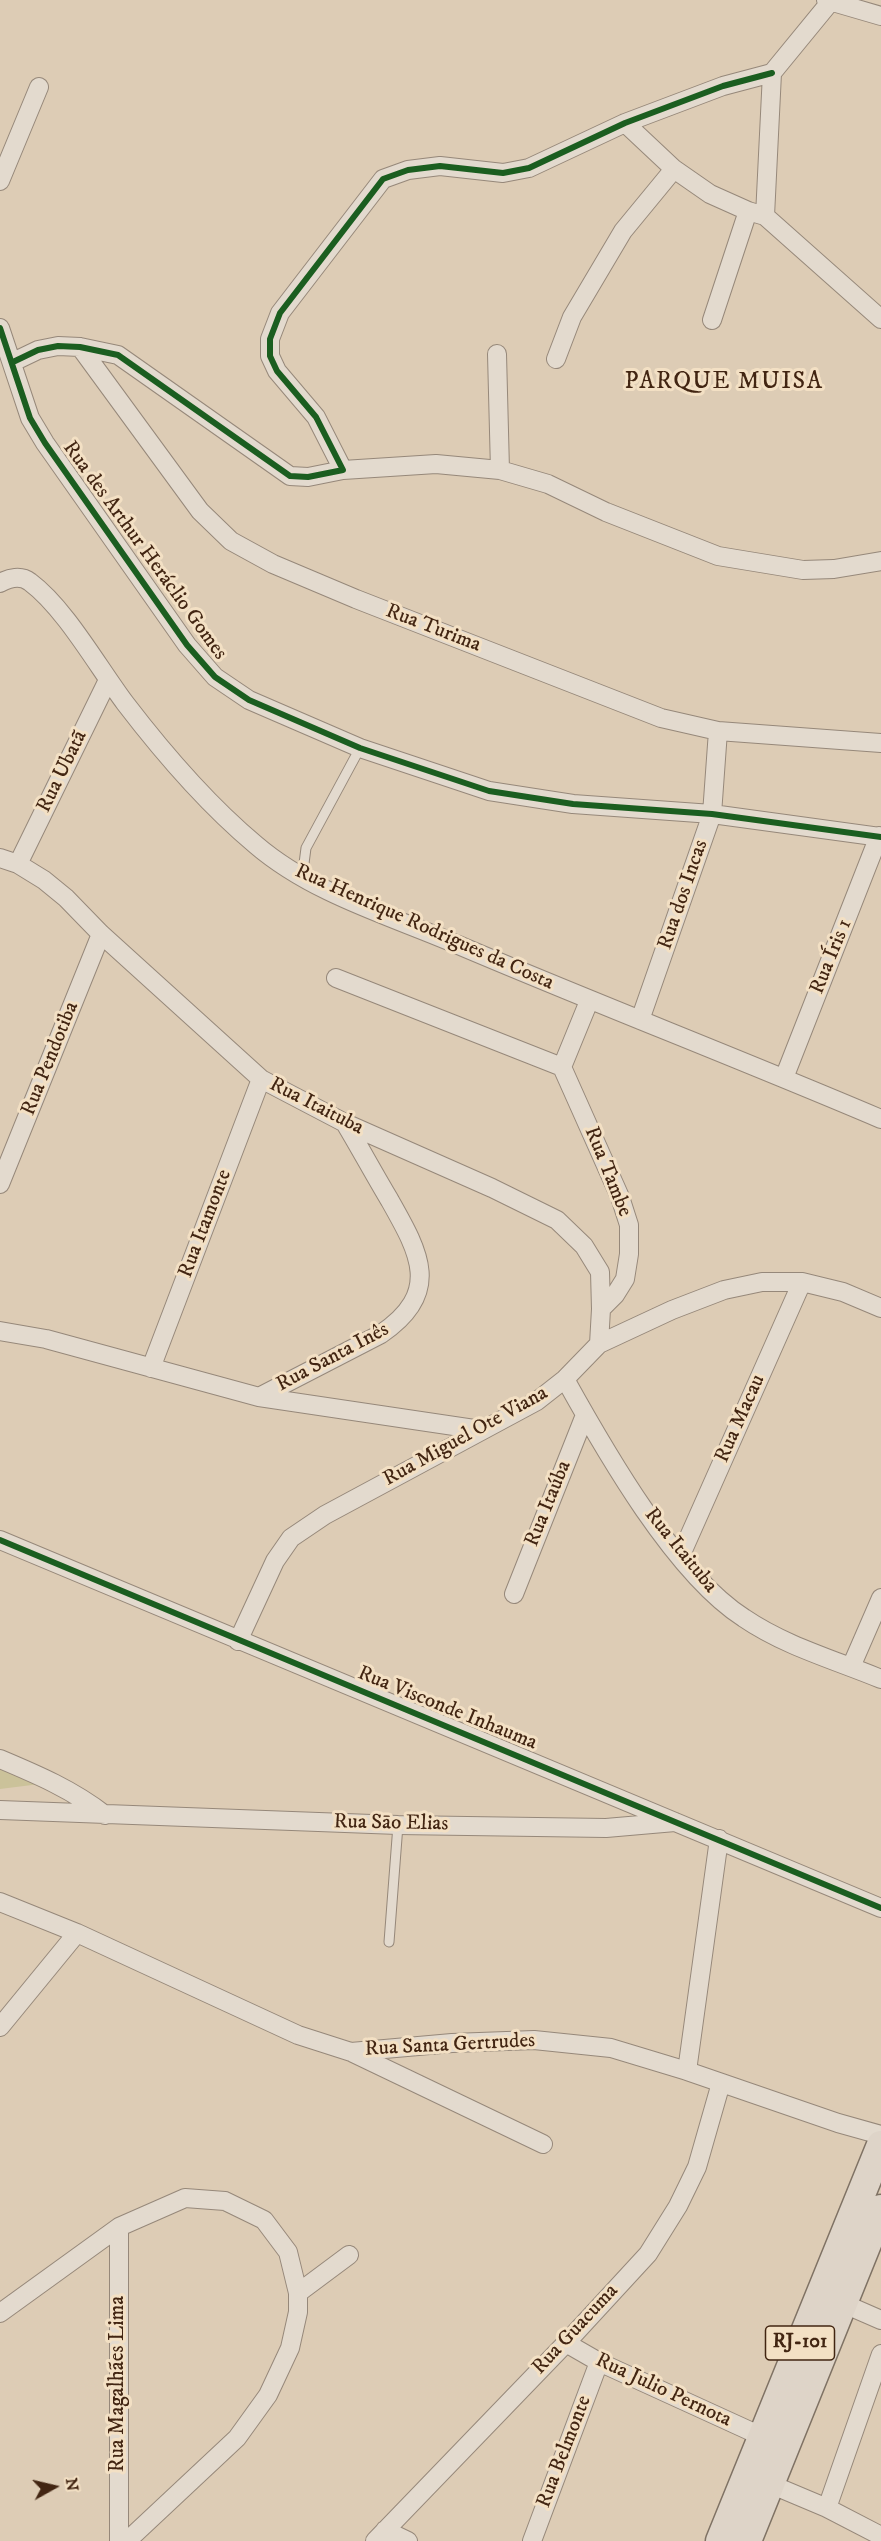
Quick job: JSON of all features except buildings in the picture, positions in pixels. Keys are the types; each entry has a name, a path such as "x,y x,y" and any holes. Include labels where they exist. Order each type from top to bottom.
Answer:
{"main road":[{"name":"RJ-101","path":"720,2541 881,2145"},
{"name":"RJ-101","path":"747,2541 881,2209"}],"street":[{"path":"712,321 757,214 772,73 829,1 881,16"},
{"path":"343,470 316,417 277,371 270,356 270,339 280,314 383,179 408,170 440,166 503,173 529,168 625,123 723,86 772,73"},
{"path":"0,181 39,87"},
{"path":"625,123 674,168 710,194 757,214 881,319"},
{"path":"556,359 572,317 622,231 674,168"},
{"name":"Rua des Arthur Heráclio Gomes","path":"0,328 30,418 45,443 187,645 215,677 249,700 360,748 489,791 573,804 712,814 880,836"},
{"path":"12,362 38,350 58,346 80,347 118,355 290,476 308,477 343,470 436,464 500,470 548,484 606,512 718,556 802,570 881,561"},
{"name":"Rua Turima","path":"80,347 200,511 231,541 273,564 356,599 661,718 718,731 881,743"},
{"path":"497,354 500,470"},
{"name":"Rua Henrique Rodrigues da Costa","path":"0,583 10,578 27,579 49,599 127,705 208,801 256,846 302,879 589,1000 881,1119"},
{"name":"Rua Ubatã","path":"18,864 108,680"},
{"name":"Rua dos Incas","path":"640,1020 712,814 718,731"},
{"name":"Rua Íris 1","path":"784,1078 880,836"},
{"name":"Rua Itaituba","path":"0,858 18,864 44,880 66,898 101,934 261,1079 345,1123 492,1188 557,1220 584,1246 600,1272 599,1344"},
{"name":"Rua Pendotiba","path":"0,1184 101,934"},
{"path":"336,978 562,1067 589,1000"},
{"name":"Rua Tambe","path":"562,1067 620,1197 629,1225 629,1254 625,1279 615,1295 601,1309"},
{"name":"Rua Itamonte","path":"151,1368 261,1079"},
{"name":"Rua Santa Inês","path":"259,1397 381,1334 399,1322 413,1305 420,1283 419,1260 411,1238 345,1123"},
{"name":"Rua Miguel Ote Viana","path":"238,1641 275,1561 291,1538 325,1515 537,1401 565,1379 599,1344 672,1310 724,1290 762,1282 802,1282 843,1292 881,1308"},
{"name":"Rua Macau","path":"680,1557 802,1282"},
{"path":"0,1331 46,1339 259,1397 481,1430"},
{"name":"Rua Itaituba","path":"565,1379 645,1510 680,1557 711,1592 742,1618 783,1640 881,1679"},
{"name":"Rua Itaúba","path":"514,1594 585,1415"},
{"name":"Rua Visconde Inhauma","path":"0,1540 881,1908"},
{"path":"851,1667 881,1598"},
{"path":"0,1760 81,1796 105,1815"},
{"name":"Rua Sāo Elias","path":"0,1810 398,1825 606,1828 676,1822"},
{"path":"687,2071 719,1839"},
{"name":"Rua Santa Gertrudes","path":"0,1902 77,1933 298,2035 351,2052 452,2043 534,2040 611,2048 881,2135"},
{"path":"0,2027 77,1933"},
{"path":"351,2052 543,2144"},
{"name":"Rua Guacuma","path":"380,2535 566,2343 648,2254 678,2206 697,2167 721,2083"},
{"path":"0,2313 119,2227 185,2198 225,2201 264,2220 288,2252 298,2293 298,2312 290,2348 268,2396 237,2438 127,2541"},
{"name":"Rua Magalhães Lima","path":"119,2227 119,2541"},
{"path":"298,2293 349,2255"},
{"path":"842,2303 881,2320"},
{"name":"Rua Julio Pernota","path":"566,2343 599,2362 761,2436"},
{"path":"827,2508 881,2354"},
{"name":"Rua Belmonte","path":"532,2541 599,2362"},
{"path":"770,2484 827,2508 881,2536"},
{"path":"380,2535 408,2541"}],"lane":[{"path":"302,879 306,848 360,748"},
{"path":"389,1942 398,1825"}],"shaded area":[{"path":"0,1764 48,1783 0,1789"}],"cycle path":[{"path":"13,362 38,350 58,346 80,347 118,355 290,476 308,477 343,470 316,417 277,371 270,356 270,339 280,313 383,179 408,170 440,166 503,173 529,168 625,123 723,86 772,73"},
{"path":"0,328 30,418 45,443 187,645 215,677 249,700 360,748 489,791 573,804 712,814 881,837"},
{"path":"0,1540 881,1908"}],"district":[{"name":"PARQUE MUISA","path":"724,383"}]}
